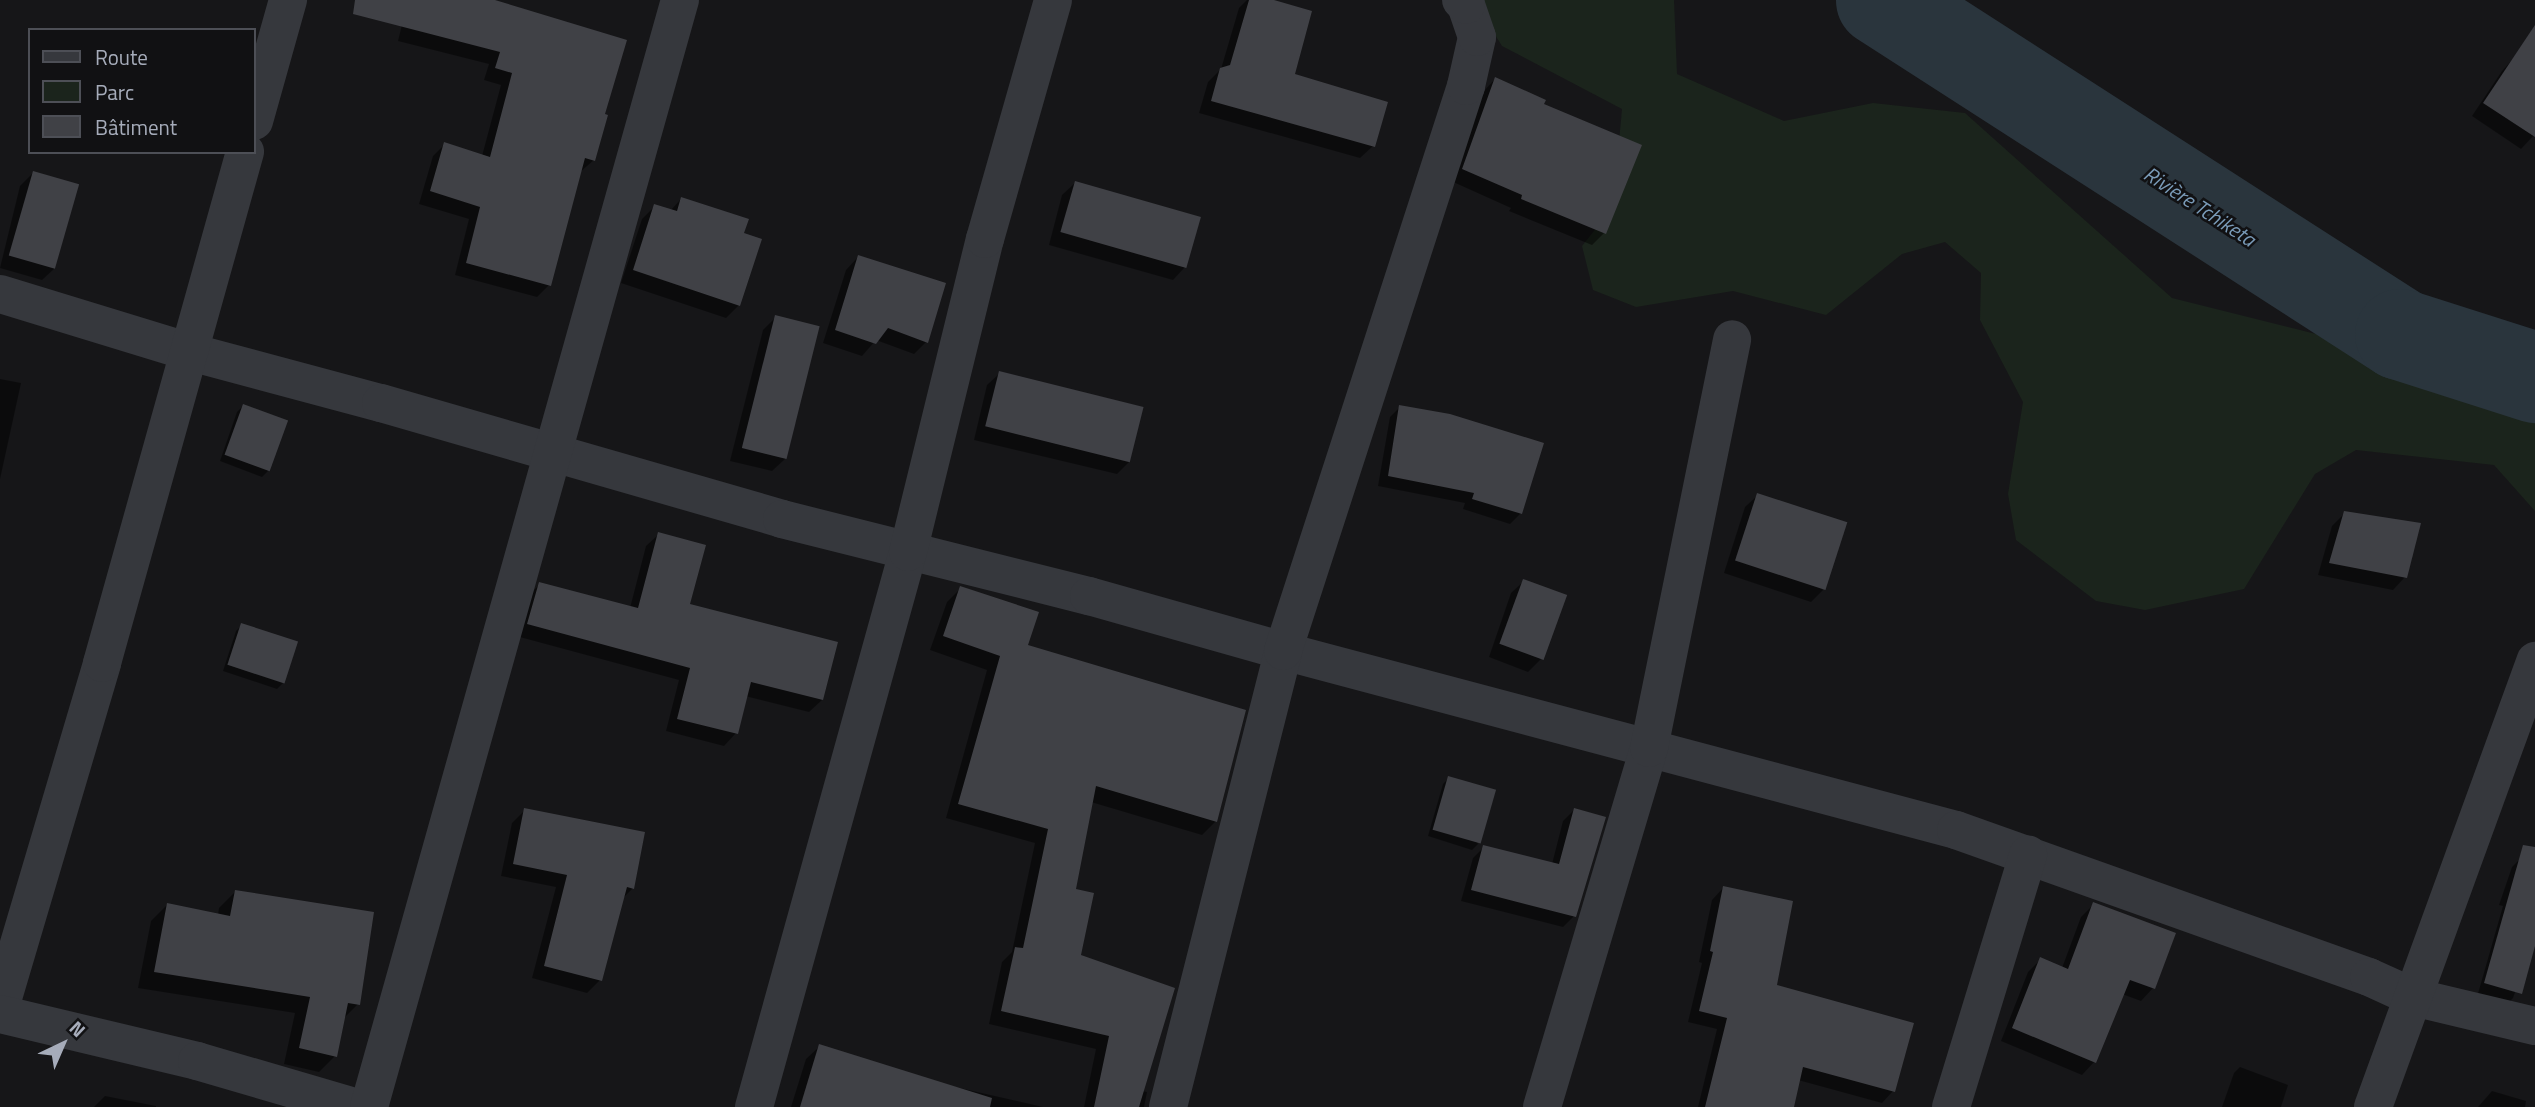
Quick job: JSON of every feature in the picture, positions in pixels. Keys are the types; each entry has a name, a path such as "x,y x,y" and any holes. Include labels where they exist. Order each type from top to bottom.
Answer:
{"street":[{"path":"256,114 288,0"},
{"path":"369,1107 680,0"},
{"path":"754,1107 908,552 985,239 1053,0"},
{"path":"1168,1107 1283,651 1466,86 1477,37 1466,5 1461,0"},
{"path":"0,1008 190,352 244,154"},
{"path":"0,294 190,352 381,403 553,454 908,552 1088,596 1283,651 1956,830 2369,977 2413,997 2535,1026"},
{"path":"1542,1107 1649,748 1732,339"},
{"path":"2373,1107 2535,661"},
{"path":"1951,1107 2028,855"},
{"path":"0,1014 197,1061 354,1107"}],"green space":[{"path":"1473,0 1674,0 1677,74 1784,121 1873,103 1965,113 2172,298 2535,389 2535,511 2494,465 2356,450 2315,474 2244,589 2145,610 2096,601 2016,540 2008,494 2023,402 1980,320 1981,273 1945,242 1902,254 1826,315 1733,291 1636,307 1593,290 1582,246 1613,207 1622,109 1502,46"}],"building":[{"path":"355,0 495,0 627,40 605,114 608,115 595,161 585,158 551,286 466,263 480,207 430,191 444,142 490,157 512,73 495,68 500,52 353,14"},
{"path":"1249,0 1274,0 1312,11 1295,74 1388,102 1375,147 1211,101 1220,68 1230,65"},
{"path":"2535,25 2535,137 2483,103"},
{"path":"1495,77 1546,100 1544,104 1642,145 1606,234 1521,199 1522,195 1462,169"},
{"path":"33,171 79,184 55,269 9,256"},
{"path":"1075,181 1201,217 1186,268 1060,232"},
{"path":"681,197 749,219 744,233 762,239 740,306 633,270 654,204 677,211"},
{"path":"858,255 946,283 928,343 888,328 876,344 835,330"},
{"path":"775,315 820,326 786,459 742,448"},
{"path":"999,371 1144,407 1130,462 985,426"},
{"path":"243,404 288,420 270,471 225,455"},
{"path":"1399,405 1450,414 1544,443 1522,514 1472,499 1474,493 1388,476"},
{"path":"1757,493 1847,522 1825,590 1735,561"},
{"path":"2344,511 2421,523 2407,578 2329,563"},
{"path":"658,532 706,545 690,604 838,642 823,700 751,682 738,734 677,719 690,668 527,624 539,582 638,608"},
{"path":"1523,579 1567,595 1544,660 1499,644"},
{"path":"960,586 1039,612 1028,645 1246,710 1217,822 1096,786 1076,889 1094,893 1081,955 1175,988 1139,1107 1094,1107 1109,1036 1001,1011 1015,947 1023,948 1048,829 958,804 1000,656 943,636"},
{"path":"241,623 298,642 284,683 227,665"},
{"path":"1448,776 1496,790 1481,844 1433,830"},
{"path":"524,808 645,832 634,889 627,887 602,981 544,966 567,875 513,864"},
{"path":"1574,808 1606,817 1576,917 1471,890 1483,845 1559,864"},
{"path":"2523,845 2535,847 2535,946 2522,994 2484,983"},
{"path":"1723,886 1793,901 1777,985 1914,1023 1895,1092 1803,1067 1794,1107 1705,1107 1727,1018 1699,1011 1713,952 1710,951"},
{"path":"235,890 374,912 360,1005 348,1003 337,1057 299,1048 310,997 154,972 167,903 230,916"},
{"path":"2093,902 2176,933 2155,989 2130,980 2096,1063 2012,1028 2040,957 2068,969"},
{"path":"819,1044 992,1098 990,1107 800,1107"}],"waterway":[{"name":"Rivière Tchiketa","path":"1881,0 2400,334 2535,377"}]}
